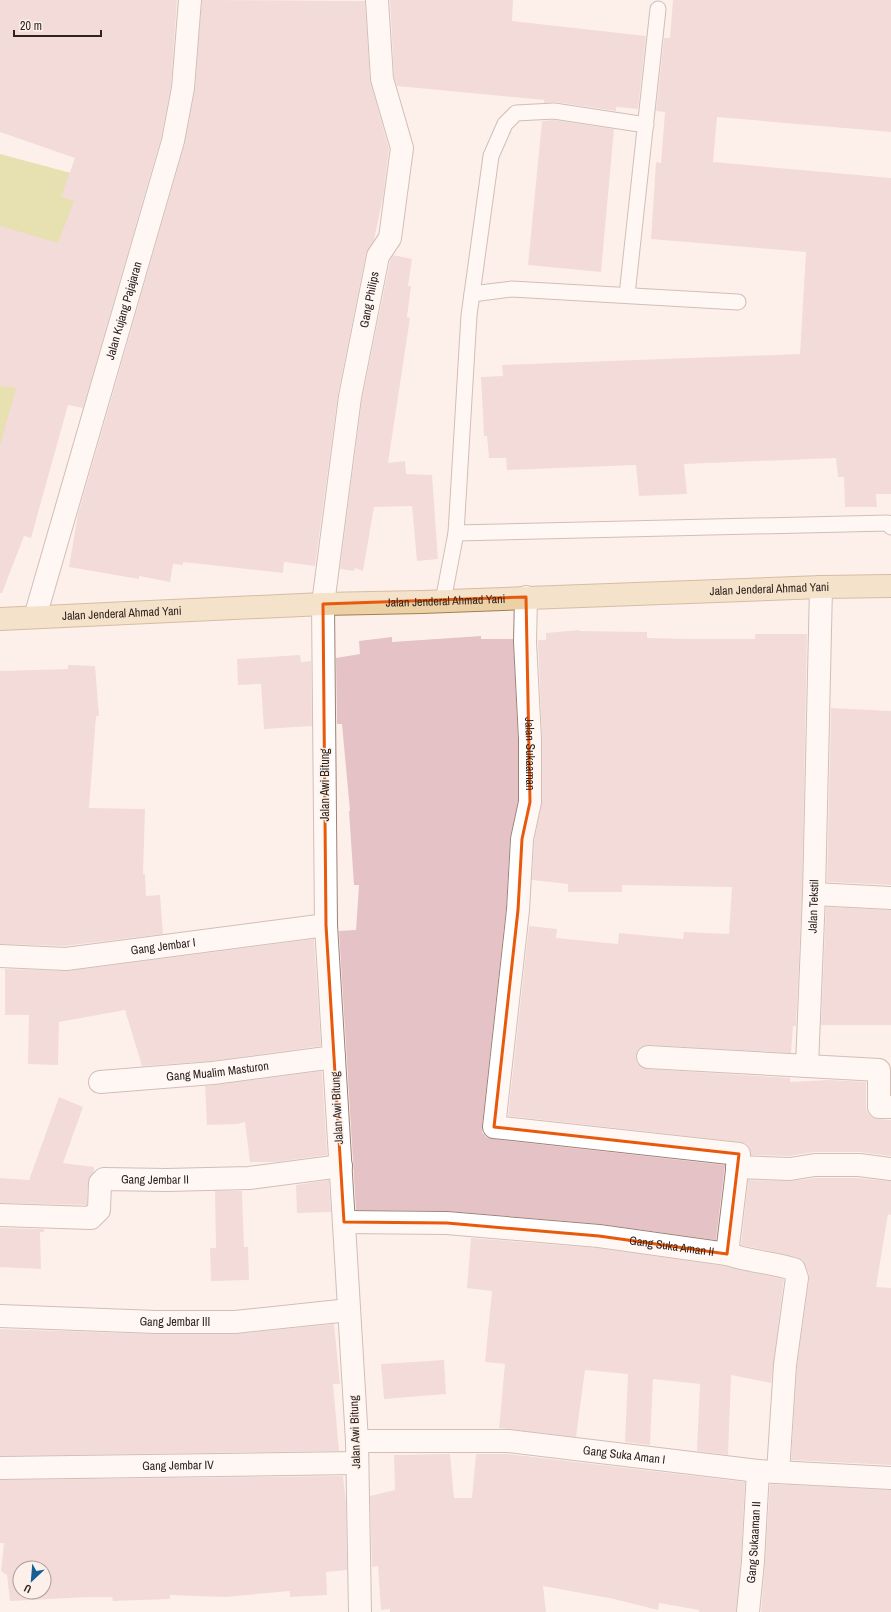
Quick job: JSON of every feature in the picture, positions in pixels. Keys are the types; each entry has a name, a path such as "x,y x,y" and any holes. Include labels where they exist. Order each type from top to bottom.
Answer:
{"main road":[{"name":"Jalan Jenderal Ahmad Yani","path":"0,619 323,604 821,587 891,586"}],"street":[{"name":"Jalan Kujang Pajajaran","path":"35,617 173,141 183,88 190,0"},
{"name":"Gang Philips","path":"323,604 350,397 378,256 390,238 402,148 382,79 377,0"},
{"name":"Jalan Tekstil","path":"807,1066 814,894 821,587"},
{"name":"Jalan Sukaaman","path":"526,598 525,642 530,739 530,802 522,839 518,910 494,1127 739,1154 737,1166"},
{"name":"Jalan Awi Bitung","path":"323,604 326,925 357,1442 356,1463 360,1612"},
{"path":"814,894 891,898"},
{"name":"Gang Jembar I","path":"0,956 66,958 326,925"},
{"name":"Gang Mualim Masturon","path":"100,1082 213,1073 334,1057"},
{"path":"648,1057 879,1070 879,1107 891,1107"},
{"path":"727,1254 737,1166 790,1169 815,1165 859,1165 891,1169"},
{"name":"Gang Jembar II","path":"0,1215 91,1218 99,1210 100,1183 104,1178 166,1180 249,1178 341,1166"},
{"name":"Gang Suka Aman II","path":"344,1222 447,1223 599,1236 727,1254 745,1260 780,1265 794,1269 797,1278 768,1472"},
{"name":"Gang Jembar III","path":"0,1316 156,1322 235,1322 349,1310"},
{"name":"Gang Suka Aman I","path":"357,1442 508,1441 768,1472 891,1478"},
{"name":"Gang Jembar IV","path":"0,1468 356,1463"},
{"name":"Gang Sukaaman II","path":"748,1612 753,1561 768,1472"}],"lane":[{"path":"627,295 658,9"},
{"path":"443,601 456,533 469,315 491,156 505,124 516,113 554,112 646,125"},
{"path":"472,294 512,289 738,302"},
{"path":"456,533 888,523 891,527"}],"highlighted area":[{"path":"526,597 530,802 522,839 518,910 494,1127 739,1154 727,1254 599,1236 447,1223 344,1222 326,925 323,604"}],"shaded area":[{"path":"0,154 82,176 0,450"}],"building":[{"path":"0,0 177,0 171,86 161,138 83,408 68,405 31,538 24,536 2,593 0,593 0,446 16,388 0,386 0,226 58,243 74,201 61,197 75,158 0,132"},
{"path":"202,0 365,1 370,80 389,149 383,197 374,240 366,254 338,395 315,566 284,562 283,573 183,562 183,565 173,564 170,582 139,576 139,579 69,567 78,514 185,143 195,89"},
{"path":"390,0 513,0 512,21 646,36 638,109 616,107 616,111 555,102 544,103 544,100 397,86 394,77"},
{"path":"673,0 891,0 891,132 717,117 713,162 891,178 891,494 876,494 877,507 845,507 844,477 838,477 836,458 684,464 687,494 639,496 636,465 507,470 506,458 489,458 487,436 484,436 481,377 503,376 502,365 800,354 806,252 651,239 656,162 661,163 665,112 656,111 664,38 670,38"},
{"path":"554,120 614,129 601,272 528,265 542,121"},
{"path":"393,255 412,259 408,286 411,286 407,317 410,318 388,463 405,461 406,474 432,475 438,559 417,561 412,506 374,507 363,571 355,568 354,571 340,569 362,399 390,261"},
{"path":"579,630 647,632 647,638 692,639 755,639 755,634 807,634 802,894 796,1026 793,1026 791,1053 649,1045 643,1046 638,1050 636,1057 637,1062 641,1067 647,1069 790,1078 790,1082 830,1080 866,1082 866,1107 868,1114 873,1118 891,1120 891,1156 859,1152 815,1152 789,1156 751,1155 747,1144 740,1142 508,1116 529,926 557,929 556,938 618,944 619,933 683,939 684,932 729,934 732,887 622,885 622,892 568,892 568,884 532,880 534,841 542,802 542,739 538,640 546,640 546,633"},
{"path":"481,636 481,639 513,639 518,739 518,801 510,838 506,909 482,1132 486,1137 493,1139 725,1165 716,1240 600,1224 448,1211 356,1210 339,931 356,930 359,885 354,885 350,811 342,724 337,724 336,658 360,654 359,641 392,637 392,642"},
{"path":"300,655 301,662 311,661 312,726 264,729 261,684 238,685 237,659"},
{"path":"68,665 95,666 99,716 96,716 89,808 145,809 143,874 145,874 146,896 160,895 163,934 65,946 0,944 0,671 68,669"},
{"path":"831,708 891,711 891,885 827,882"},
{"path":"826,907 891,910 891,1025 821,1025"},
{"path":"314,939 321,1046 212,1061 142,1066 125,1010 59,1022 58,1065 28,1064 29,1015 5,1015 5,969 67,971"},
{"path":"322,1071 327,1155 276,1162 250,1162 245,1122 237,1124 207,1125 205,1086"},
{"path":"59,1097 83,1107 63,1163 94,1167 94,1172 88,1183 87,1205 0,1203 0,1178 29,1180"},
{"path":"816,1178 858,1178 891,1181 891,1215 888,1214 876,1287 891,1288 891,1465 791,1460 797,1366 809,1274 803,1260 797,1257 741,1245 748,1180 790,1181"},
{"path":"329,1180 331,1212 297,1213 296,1185"},
{"path":"215,1191 242,1191 244,1247 248,1247 249,1280 211,1281 210,1248 216,1248"},
{"path":"0,1228 44,1229 44,1232 40,1232 41,1269 0,1267"},
{"path":"471,1238 598,1248 724,1266 784,1279 771,1383 731,1375 728,1455 697,1451 700,1384 653,1379 650,1445 625,1442 628,1374 585,1370 576,1437 499,1428 505,1364 485,1362 492,1291 467,1288"},
{"path":"334,1324 340,1384 333,1384 339,1451 0,1456 0,1329 156,1334 235,1334"},
{"path":"444,1360 446,1394 384,1399 381,1364"},
{"path":"450,1454 454,1498 472,1498 476,1454 507,1454 745,1482 741,1560 736,1612 699,1612 699,1610 659,1603 658,1610 614,1599 543,1586 546,1612 390,1612 390,1609 381,1610 378,1566 372,1567 370,1496 395,1490 394,1455"},
{"path":"343,1476 346,1503 347,1570 326,1572 327,1595 290,1597 290,1591 225,1597 170,1595 170,1599 113,1601 112,1597 52,1599 52,1560 12,1560 12,1600 30,1600 10,1601 7,1575 1,1571 4,1543 0,1543 0,1480"},
{"path":"770,1484 891,1490 891,1612 761,1612"}]}
